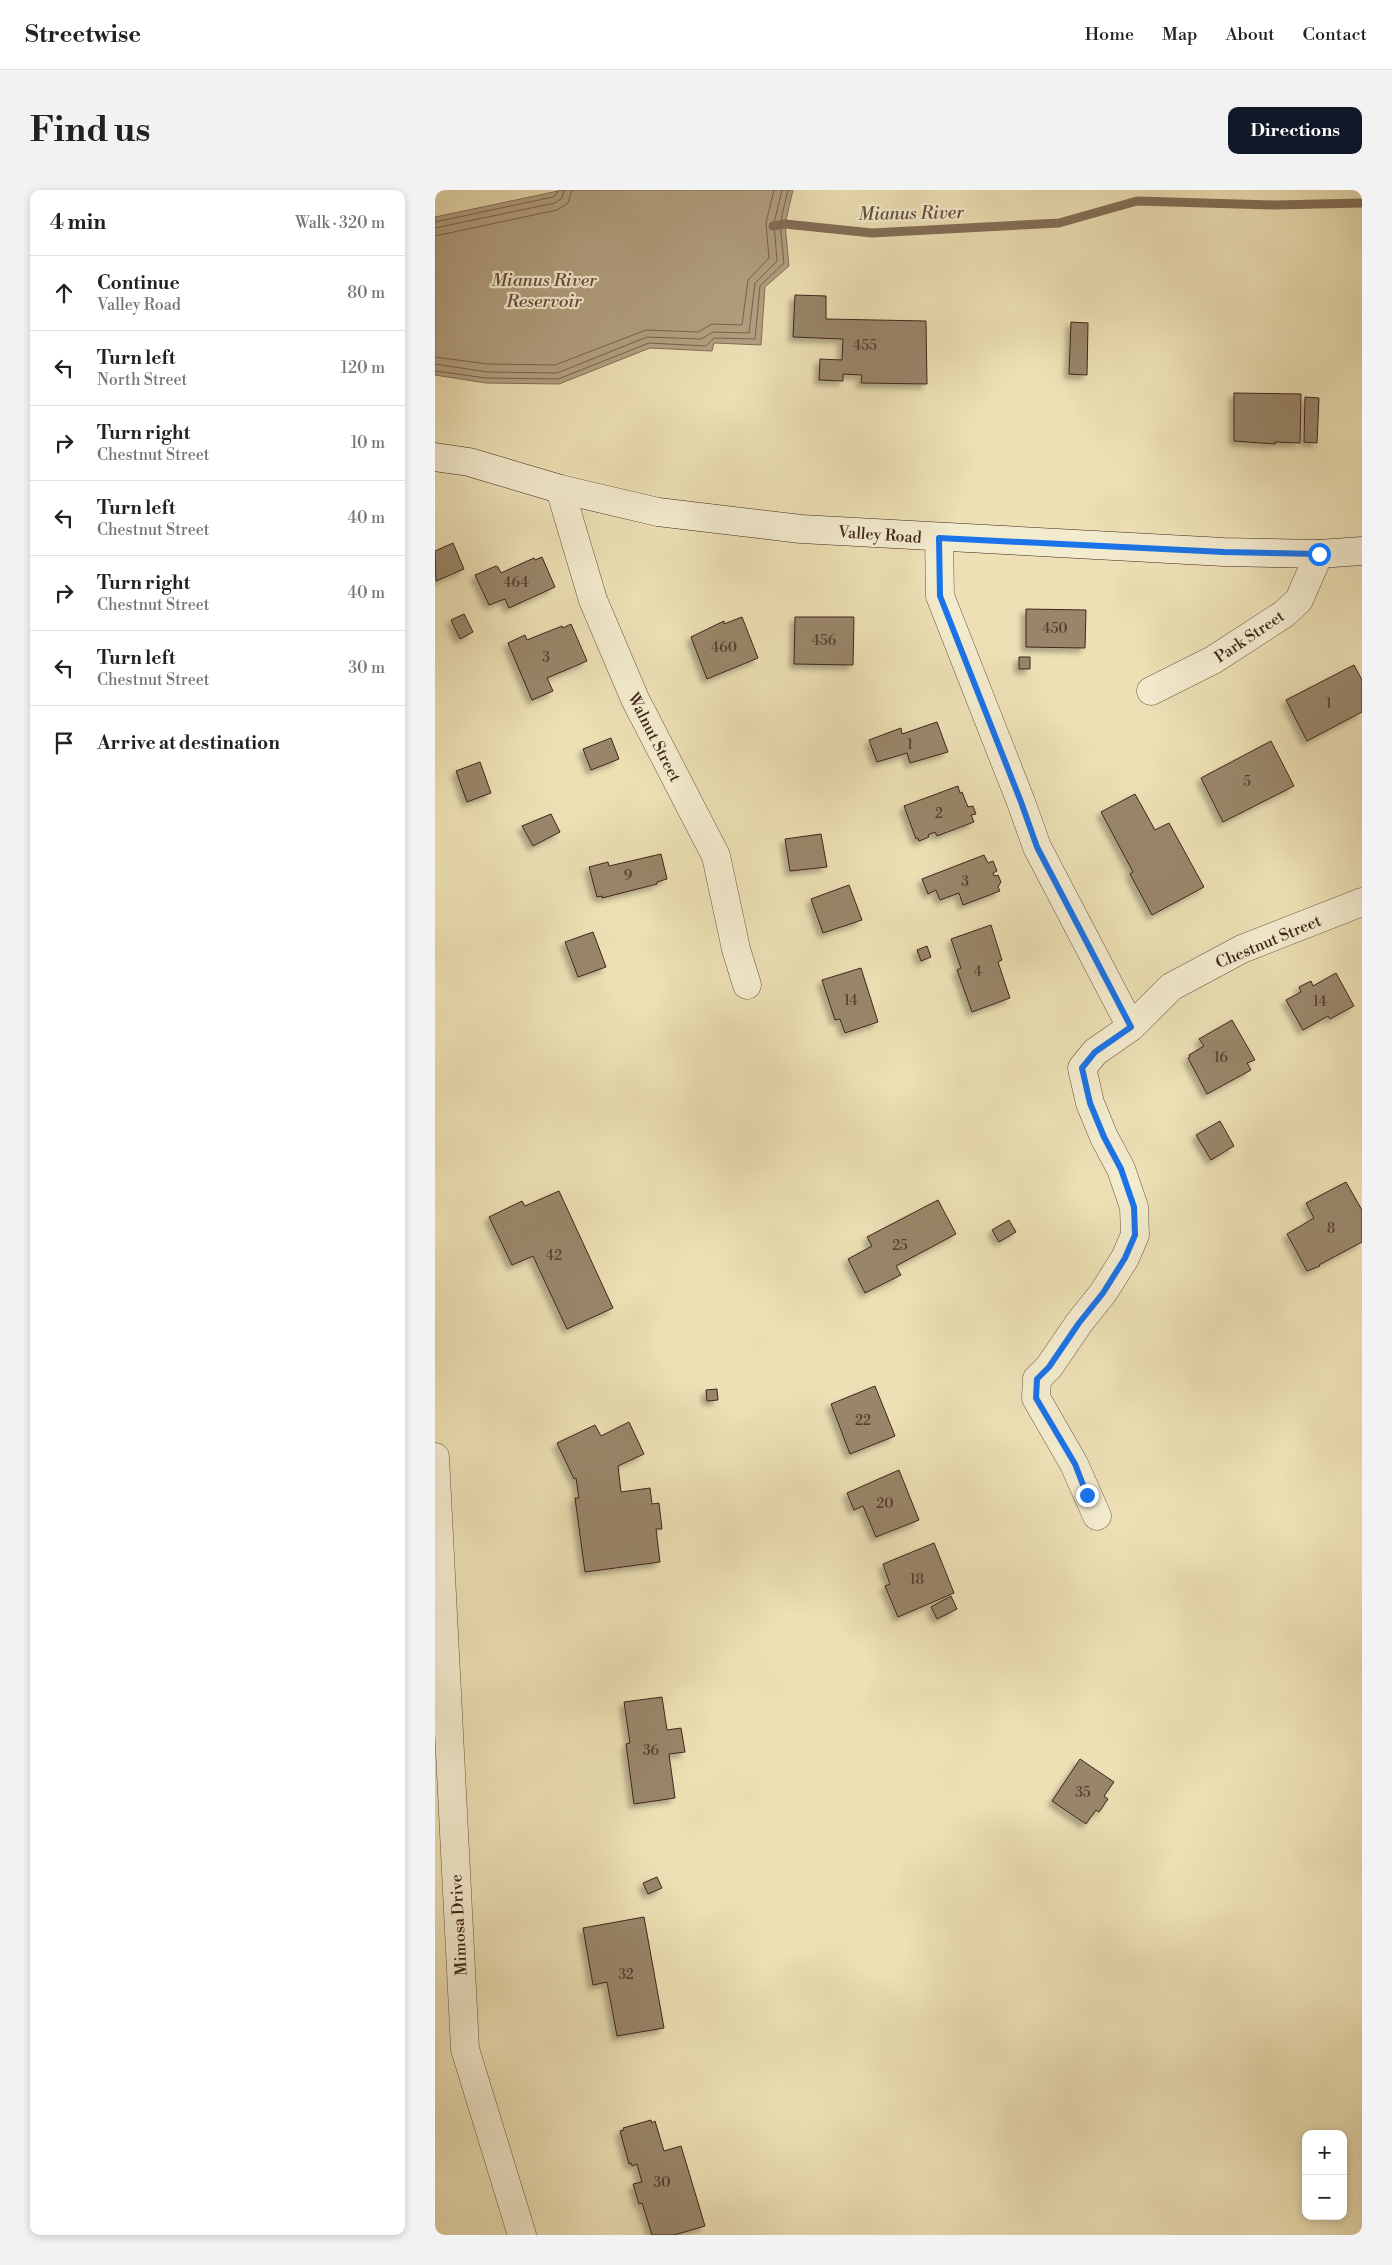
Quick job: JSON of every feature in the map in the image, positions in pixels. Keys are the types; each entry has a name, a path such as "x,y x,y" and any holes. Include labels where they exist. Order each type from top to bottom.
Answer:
{"street":[{"name":"Valley Road","path":"435,457 469,462 560,489 658,512 801,529 1214,552 1319,554 1362,552"},
{"name":"Walnut Street","path":"560,489 593,600 635,699 716,856 736,949 747,985"},
{"path":"939,538 940,596 1019,795 1037,847 1131,1027"},
{"name":"Park Street","path":"1151,691 1213,660 1285,614 1299,600 1319,554"},
{"name":"Chestnut Street","path":"1097,1516 1075,1464 1036,1398 1037,1379 1049,1367 1079,1323 1103,1293 1125,1258 1135,1235 1134,1207 1121,1169 1104,1137 1090,1103 1082,1068 1095,1052 1131,1027 1171,987 1242,949 1362,902"},
{"name":"Mimosa Drive","path":"435,1457 465,2049 522,2235"}],"water":[{"name":"Mianus River Reservoir","path":"563,190 793,190 785,224 789,266 765,287 761,345 714,343 712,351 650,348 559,384 486,383 435,375 435,217"}],"building":[{"path":"795,295 826,296 826,319 926,321 927,384 861,383 862,375 843,374 843,381 819,380 820,359 842,360 843,339 793,337"},
{"path":"1071,322 1088,323 1087,375 1069,374"},
{"path":"1234,393 1301,394 1300,443 1275,442 1275,444 1234,441"},
{"path":"1305,397 1319,398 1317,443 1304,442"},
{"path":"453,543 464,569 436,581 435,551"},
{"path":"542,557 555,587 509,608 505,599 489,605 475,575 496,566 501,573 534,558 535,560"},
{"path":"1026,609 1086,610 1085,648 1026,647"},
{"path":"464,614 473,632 460,639 451,620"},
{"path":"742,617 758,658 707,679 691,637 724,621 724,624"},
{"path":"795,617 854,617 853,665 794,664"},
{"path":"571,624 587,661 547,678 553,691 532,700 508,643 525,635 527,640"},
{"path":"1019,657 1030,657 1030,669 1019,669"},
{"path":"1354,665 1362,680 1362,712 1307,741 1286,700"},
{"path":"937,722 948,752 910,763 907,753 877,762 869,740 901,728 902,734"},
{"path":"611,738 619,759 591,770 583,749"},
{"path":"1271,741 1294,786 1223,822 1201,778"},
{"path":"480,762 491,793 467,802 456,771"},
{"path":"958,786 968,807 973,806 976,814 971,815 974,822 937,836 935,832 919,841 918,838 916,839 904,806"},
{"path":"1135,794 1155,830 1169,823 1204,887 1152,915 1130,874 1133,872 1101,812"},
{"path":"551,814 560,832 533,846 522,826"},
{"path":"821,834 827,867 790,871 785,839"},
{"path":"661,854 667,879 657,882 657,884 602,898 602,896 597,897 589,867 608,862 609,866"},
{"path":"984,855 988,863 993,861 997,871 993,873 994,876 998,875 1001,882 998,887 1000,891 963,905 959,893 940,900 936,890 928,894 922,879"},
{"path":"849,885 862,920 823,933 811,899"},
{"path":"991,925 1002,960 998,962 1010,998 972,1012 957,970 961,968 951,939"},
{"path":"593,932 606,967 578,977 565,942"},
{"path":"927,946 931,957 921,961 917,950"},
{"path":"861,968 878,1022 845,1033 840,1019 835,1020 822,980"},
{"path":"1336,973 1354,1006 1330,1019 1328,1016 1303,1030 1286,1000 1301,992 1299,987 1311,981 1313,986"},
{"path":"1232,1020 1255,1060 1247,1063 1251,1070 1207,1094 1188,1058 1190,1057 1189,1055 1204,1046 1199,1039"},
{"path":"1220,1121 1234,1146 1211,1160 1196,1135"},
{"path":"1346,1182 1362,1210 1362,1242 1320,1266 1307,1271 1287,1234 1314,1218 1306,1203"},
{"path":"559,1191 613,1308 567,1329 533,1256 512,1265 489,1217 522,1201 525,1206"},
{"path":"938,1200 956,1234 896,1266 901,1275 865,1293 848,1259 872,1246 867,1237"},
{"path":"1009,1220 1016,1232 999,1242 992,1230"},
{"path":"875,1386 895,1436 850,1454 831,1404"},
{"path":"717,1389 718,1400 707,1401 706,1390"},
{"path":"629,1422 644,1454 618,1466 621,1492 650,1488 652,1504 659,1503 662,1529 656,1529 660,1562 585,1572 575,1498 579,1498 576,1478 574,1479 557,1443 595,1425 601,1436"},
{"path":"899,1470 919,1520 876,1537 863,1506 854,1510 847,1493"},
{"path":"934,1543 954,1593 898,1617 885,1586 890,1584 883,1564"},
{"path":"951,1596 957,1609 937,1619 931,1607"},
{"path":"662,1697 667,1730 681,1728 685,1752 669,1754 675,1798 634,1804 626,1744 630,1743 624,1702"},
{"path":"1080,1759 1114,1782 1104,1796 1108,1799 1099,1812 1096,1810 1086,1824 1052,1801"},
{"path":"657,1877 662,1888 648,1894 643,1883"},
{"path":"644,1917 664,2028 617,2036 607,1982 593,1985 583,1928"},
{"path":"651,2120 652,2123 655,2121 664,2151 681,2146 705,2226 674,2235 652,2235 642,2203 639,2204 633,2184 642,2182 637,2164 632,2166 631,2163 629,2164 620,2131 624,2130 623,2128"}],"waterway":[{"name":"Mianus River","path":"773,226 785,224 872,233 1059,223 1137,201 1275,205 1362,203"}],"route":[{"path":"1087,1495 1075,1464 1036,1398 1037,1379 1049,1367 1079,1323 1103,1293 1125,1258 1135,1235 1134,1207 1121,1169 1104,1137 1090,1103 1082,1068 1095,1052 1131,1027 1037,847 940,596 939,538 1224,552 1319,554"}]}
